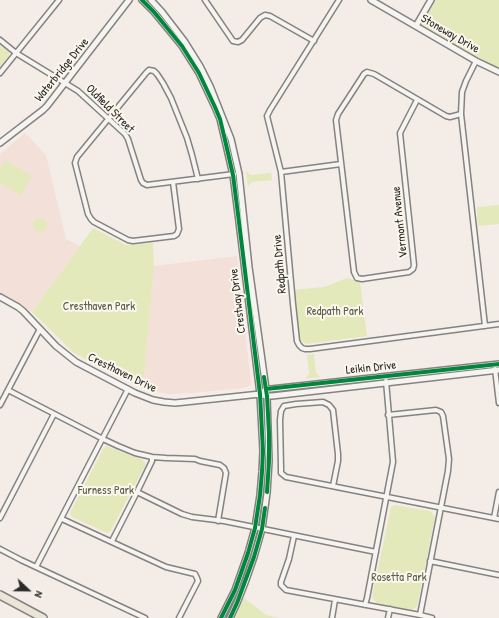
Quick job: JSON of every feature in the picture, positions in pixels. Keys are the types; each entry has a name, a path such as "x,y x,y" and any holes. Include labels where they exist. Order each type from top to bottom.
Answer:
{"main road":[{"path":"0,595 43,618"}],"street":[{"path":"0,73 59,0"},
{"name":"Waterbridge Drive","path":"0,143 43,110 129,0"},
{"name":"Crestway Drive","path":"142,0 182,46 199,73 220,118 233,175 260,394 262,465 260,495 255,528 248,554 227,607 221,618"},
{"name":"Crestway Drive","path":"151,0 185,42 200,66 210,86 231,139 239,174 249,267 267,396 269,460 267,493 262,529 246,580 230,618"},
{"path":"205,0 233,41 238,42 242,40 264,15 270,16 314,41"},
{"name":"Redpath Drive","path":"339,0 267,116 281,172 297,341 302,348 310,349 499,324"},
{"name":"Stoneway Drive","path":"371,0 476,61 499,72"},
{"path":"416,26 431,0"},
{"name":"Oldfield Street","path":"0,40 16,53 78,91 125,134 143,183 148,185 239,174"},
{"path":"476,61 462,92 461,114 485,326"},
{"path":"173,182 179,229 177,234 174,236 128,240 91,219 86,207 75,164 77,157 149,70 154,71 163,83 171,98 187,138 198,179"},
{"path":"281,172 341,164 336,120 338,114 364,74 368,72 374,74 446,116 450,117 461,114"},
{"name":"Vermont Avenue","path":"341,164 354,272 357,278 362,279 409,272 413,270 414,265 400,133 417,100"},
{"name":"Cresthaven Drive","path":"0,297 23,311 56,346 76,362 152,400 175,403 260,394"},
{"path":"0,405 40,329"},
{"path":"497,364 499,403"},
{"name":"Leikin Drive","path":"260,394 267,396 497,364"},
{"name":"Leikin Drive","path":"266,389 497,370"},
{"path":"365,605 393,462 385,379"},
{"path":"36,567 128,389"},
{"path":"260,394 266,389"},
{"path":"8,390 103,439 135,453 152,457 174,459 195,458 220,465 224,468 226,473 218,520"},
{"path":"333,486 338,461 333,410 329,405 323,402 284,406 281,411 280,420 281,473 286,477 499,519"},
{"path":"388,415 436,410 441,412 443,416 449,459 448,471 420,615"},
{"path":"0,518 54,414"},
{"path":"112,541 152,461 152,457"},
{"path":"137,492 182,514 192,517 218,520 376,552"},
{"path":"494,518 499,492"},
{"path":"62,519 166,567 196,575 198,581 179,618"},
{"path":"294,536 289,559 281,582 281,585 286,590 432,618"},
{"path":"0,549 145,618"},
{"path":"430,561 499,575"},
{"path":"332,618 335,600"},
{"path":"388,618 390,610"}],"shaded area":[{"path":"25,133 46,155 66,239 80,246 32,312 0,292 0,154"},
{"path":"237,256 251,385 244,388 168,394 143,388 154,266"}],"green space":[{"path":"436,0 499,0 499,69 422,25"},
{"path":"0,45 9,52 9,60 0,69"},
{"path":"5,160 32,176 21,195 0,183 0,169"},
{"path":"246,171 251,175 270,173 271,171 272,181 252,182 248,187"},
{"path":"499,205 499,224 478,226 477,207"},
{"path":"37,218 43,218 47,222 47,228 43,232 37,232 33,228 33,222"},
{"name":"Cresthaven Park","path":"93,228 126,245 153,243 154,266 143,388 73,352 32,312"},
{"name":"Redpath Park","path":"347,278 360,282 367,336 306,344 298,339 292,290 324,287"},
{"path":"315,354 316,373 320,377 305,379 309,374 307,356 305,355"},
{"name":"Furness Park","path":"106,446 142,459 146,464 110,532 107,533 74,518 70,513 103,449"},
{"name":"Rosetta Park","path":"394,505 430,511 435,517 417,607 411,610 377,604 372,597 391,507"},
{"path":"244,598 266,615 279,618 234,618"}],"cycle path":[{"path":"142,0 182,46 199,73 220,119 233,175 260,394 263,451 260,495 255,528 235,590 221,618"},
{"path":"266,389 499,364"},
{"path":"264,377 267,396 269,433 267,492"},
{"path":"230,618 254,557 262,529 265,508"}]}
